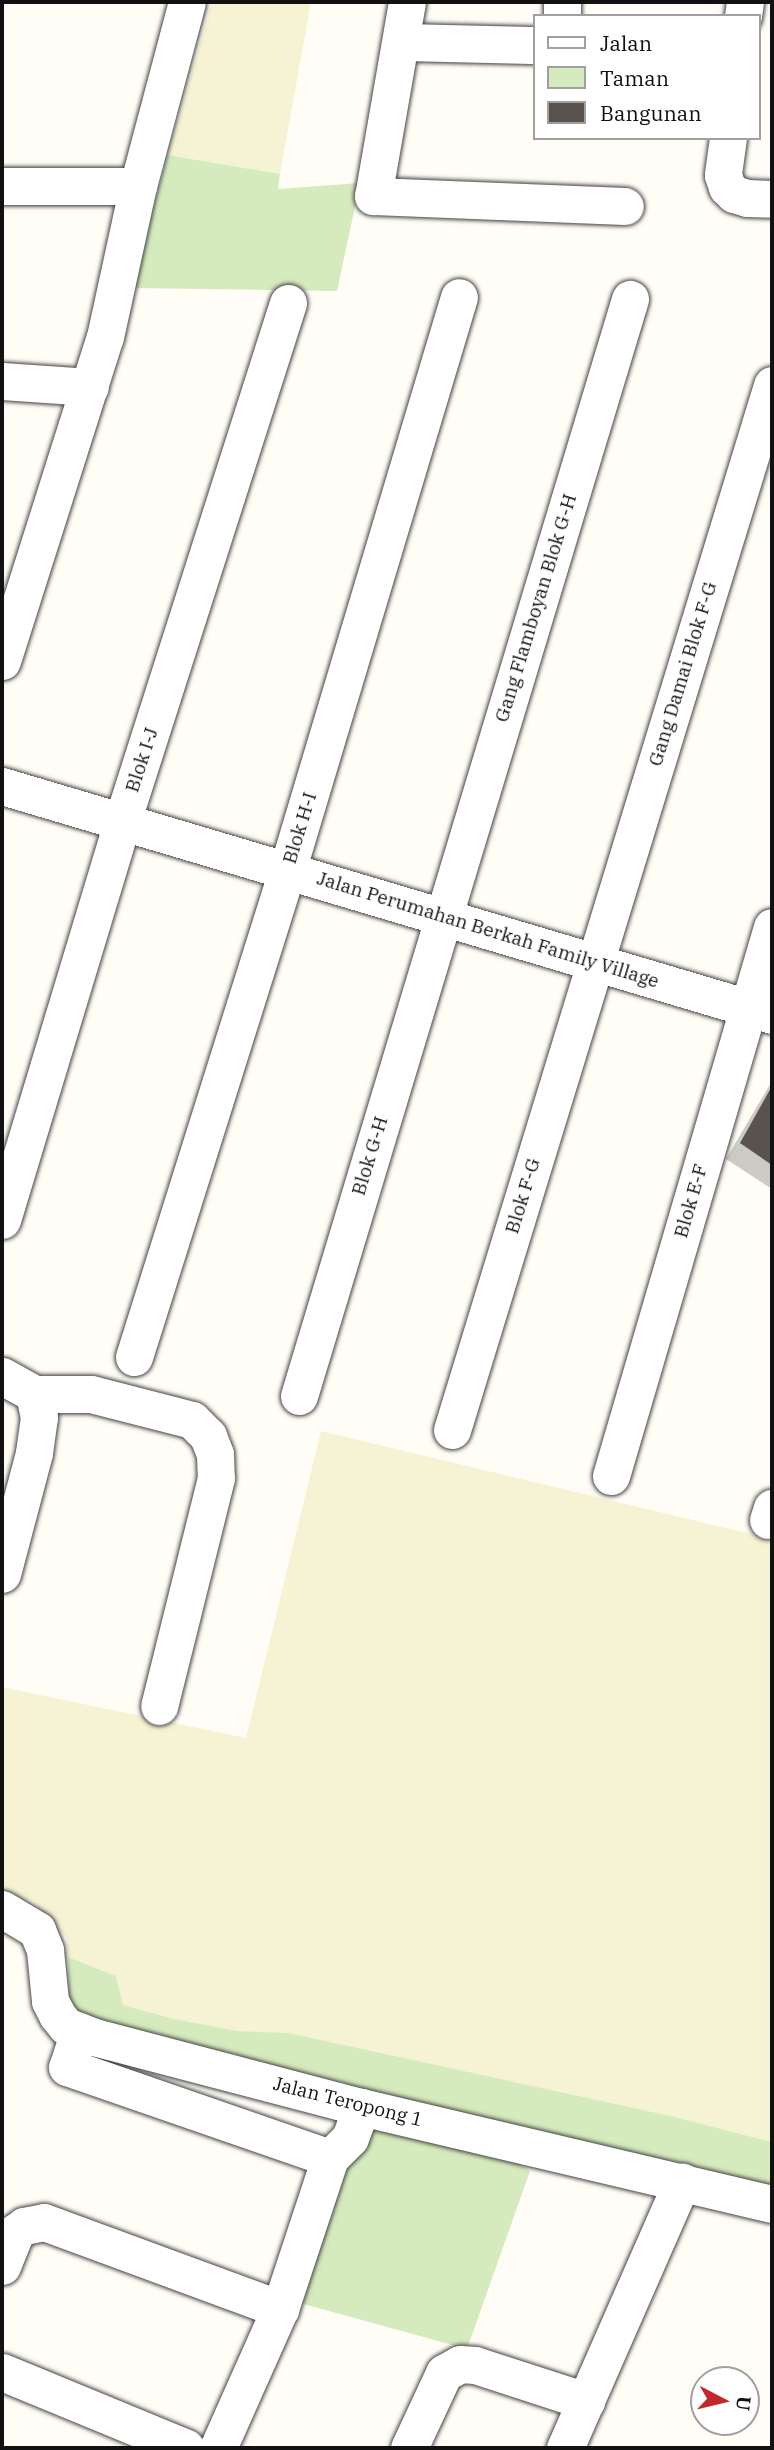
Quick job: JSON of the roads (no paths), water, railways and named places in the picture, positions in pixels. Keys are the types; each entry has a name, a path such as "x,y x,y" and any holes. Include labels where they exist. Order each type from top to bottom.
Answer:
{"street":[{"path":"2,661 105,337 138,186 187,2"},
{"path":"407,2 373,196 625,206"},
{"path":"401,42 532,45"},
{"path":"728,140 723,174 727,187 734,194 747,198 772,199"},
{"path":"2,186 138,186"},
{"name":"Blok H-I","path":"134,1357 287,871 459,297"},
{"name":"Gang Flamboyan Blok G-H","path":"442,917 630,299"},
{"name":"Blok I-J","path":"2,1220 122,822 288,303"},
{"path":"2,381 90,387"},
{"name":"Gang Damai Blok F-G","path":"594,962 772,385"},
{"name":"Jalan Perumahan Berkah Family Village","path":"2,786 759,1012"},
{"name":"Blok G-H","path":"299,1396 442,917"},
{"name":"Blok E-F","path":"611,1476 759,1012 772,927"},
{"name":"Blok F-G","path":"452,1430 594,962"},
{"path":"2,1376 34,1394 91,1394 192,1420 208,1436 215,1454 216,1478 159,1706"},
{"path":"2,1574 34,1453 39,1417 34,1394"},
{"name":"Jalan Teropong 1","path":"2,1909 37,1930 45,1950 50,2001 66,2026 79,2031 360,2106 772,2204"},
{"path":"79,2031 67,2067 330,2158"},
{"path":"218,2448 279,2309 330,2158 350,2138 360,2106"},
{"path":"565,2448 682,2182"},
{"path":"2,2266 16,2232 24,2226 44,2222 279,2309"},
{"path":"409,2448 443,2372 460,2364 475,2365 586,2400"},
{"path":"2,2372 186,2448"}]}
